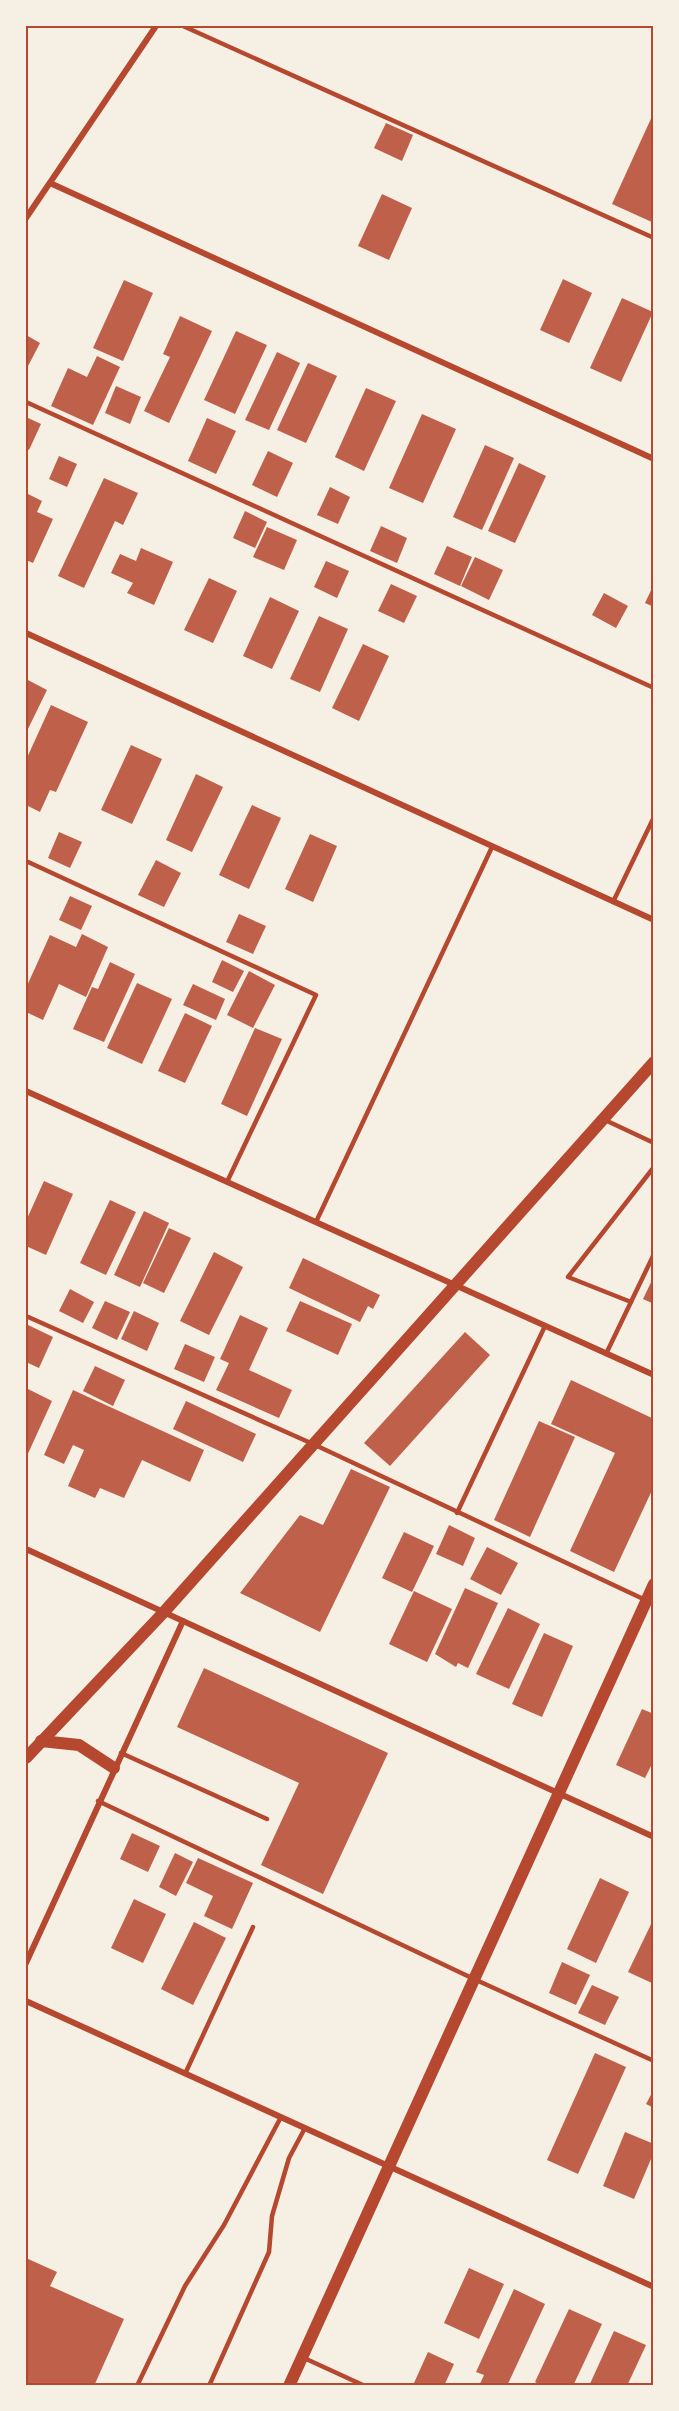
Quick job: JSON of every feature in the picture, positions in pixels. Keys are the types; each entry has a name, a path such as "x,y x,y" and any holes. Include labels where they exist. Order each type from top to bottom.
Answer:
{"main road":[{"path":"26,1758 164,1612 453,1284 654,1062"},
{"path":"289,2385 558,1794 650,1602 654,1584"},
{"path":"41,1741 79,1745 114,1768"}],"street":[{"path":"26,218 156,26"},
{"path":"50,183 654,459"},
{"path":"26,633 654,920"},
{"path":"26,1091 654,1375"},
{"path":"26,1549 654,1837"},
{"path":"26,1963 98,1801 183,1621"},
{"path":"26,2001 654,2287"}],"lane":[{"path":"183,26 654,238"},
{"path":"26,402 654,688"},
{"path":"613,902 654,817"},
{"path":"316,1222 492,847"},
{"path":"26,861 316,995 226,1182"},
{"path":"603,1119 654,1143"},
{"path":"631,1302 568,1277 654,1167"},
{"path":"606,1354 654,1254"},
{"path":"26,1316 313,1444 650,1602"},
{"path":"457,1513 545,1326"},
{"path":"121,1753 267,1819"},
{"path":"98,1801 474,1979 654,2061"},
{"path":"185,2073 253,1928"},
{"path":"137,2385 185,2286 224,2225 281,2117"},
{"path":"209,2385 269,2252 272,2216 289,2158 305,2128"},
{"path":"302,2357 365,2385"}],"building":[{"path":"654,112 654,223 612,204"},
{"path":"386,123 413,135 402,161 374,148"},
{"path":"382,194 412,208 389,260 358,246"},
{"path":"563,279 592,293 569,343 540,330"},
{"path":"124,280 153,293 123,361 93,348"},
{"path":"622,298 653,312 621,382 590,368"},
{"path":"180,316 212,331 169,423 144,411 170,357 163,354"},
{"path":"236,331 267,345 235,414 204,400"},
{"path":"26,335 40,343 26,370"},
{"path":"277,352 300,363 269,430 245,420"},
{"path":"97,356 120,367 93,425 51,406 68,368 87,377"},
{"path":"308,363 337,376 306,443 277,430"},
{"path":"116,386 141,397 130,424 105,413"},
{"path":"366,388 396,401 364,471 335,457"},
{"path":"422,414 456,429 423,503 389,488"},
{"path":"26,417 41,424 29,450 26,448"},
{"path":"207,418 236,431 216,474 188,461"},
{"path":"485,445 514,458 482,530 453,517"},
{"path":"268,451 293,463 277,497 252,485"},
{"path":"59,456 77,464 67,487 49,479"},
{"path":"519,463 546,476 515,543 488,531"},
{"path":"104,478 138,493 123,525 115,521 84,588 58,576"},
{"path":"330,487 350,497 338,524 317,515"},
{"path":"26,493 42,501 37,512 53,519 33,563 26,560"},
{"path":"245,511 267,522 255,548 233,538"},
{"path":"381,526 407,538 397,563 370,551"},
{"path":"267,527 297,540 284,570 253,557"},
{"path":"447,546 472,557 460,586 434,574"},
{"path":"141,548 173,562 154,605 127,593 133,583 111,573 120,554 136,561"},
{"path":"475,557 503,570 489,600 461,586"},
{"path":"326,561 349,571 337,598 314,587"},
{"path":"209,578 237,591 213,643 184,630"},
{"path":"391,584 417,596 404,623 378,611"},
{"path":"654,584 654,607 645,603"},
{"path":"604,593 628,606 616,628 592,615"},
{"path":"270,597 299,611 272,669 243,656"},
{"path":"319,616 348,629 320,692 290,679"},
{"path":"363,644 389,656 359,721 332,708"},
{"path":"26,679 47,690 26,733"},
{"path":"51,705 88,722 56,792 50,790 40,812 26,805 26,760"},
{"path":"131,745 162,759 132,824 101,810"},
{"path":"196,774 223,787 192,852 166,840"},
{"path":"252,805 281,818 249,889 219,875"},
{"path":"59,832 82,842 70,868 48,858"},
{"path":"310,834 337,846 313,902 285,889"},
{"path":"156,860 181,873 164,907 138,895"},
{"path":"70,896 92,906 81,930 59,920"},
{"path":"239,914 266,926 253,954 226,942"},
{"path":"82,934 108,947 86,997 59,984 43,1020 26,1012 26,988 50,935 76,947"},
{"path":"222,960 244,971 233,992 212,982"},
{"path":"110,962 135,974 104,1042 73,1029 92,987 98,989"},
{"path":"249,971 275,985 253,1028 227,1015"},
{"path":"137,983 172,999 142,1064 107,1048"},
{"path":"193,984 225,999 216,1020 183,1005"},
{"path":"185,1013 212,1026 185,1083 158,1071"},
{"path":"255,1028 282,1039 247,1116 221,1104"},
{"path":"44,1181 73,1194 46,1255 26,1246 26,1221"},
{"path":"110,1200 136,1212 106,1275 80,1263"},
{"path":"144,1211 169,1223 140,1287 114,1275"},
{"path":"169,1228 191,1238 164,1293 143,1283"},
{"path":"214,1252 243,1267 209,1335 180,1321"},
{"path":"303,1258 380,1295 373,1309 368,1306 360,1322 289,1288"},
{"path":"654,1276 654,1304 643,1299"},
{"path":"70,1289 94,1302 83,1323 59,1311"},
{"path":"105,1301 130,1312 117,1340 92,1328"},
{"path":"300,1301 352,1324 338,1355 286,1331"},
{"path":"134,1311 159,1323 147,1351 121,1339"},
{"path":"240,1315 268,1328 249,1370 292,1390 279,1418 216,1390 229,1363 220,1359"},
{"path":"26,1324 53,1337 39,1368 26,1362"},
{"path":"465,1332 490,1355 390,1466 364,1443"},
{"path":"185,1344 215,1357 204,1382 174,1369"},
{"path":"95,1366 125,1380 113,1406 83,1391"},
{"path":"571,1380 654,1419 654,1486 614,1572 570,1551 615,1453 551,1424"},
{"path":"26,1388 52,1401 26,1458"},
{"path":"73,1390 204,1450 190,1482 142,1460 124,1498 100,1488 95,1498 68,1486 84,1450 73,1445 64,1464 44,1455"},
{"path":"186,1401 256,1434 243,1462 173,1429"},
{"path":"539,1421 575,1437 530,1537 494,1520"},
{"path":"351,1469 390,1487 320,1632 240,1593 300,1515 323,1525"},
{"path":"449,1525 475,1538 463,1566 436,1554"},
{"path":"404,1532 434,1546 412,1592 382,1578"},
{"path":"487,1547 518,1563 501,1595 470,1579"},
{"path":"465,1588 498,1603 468,1668 458,1663 456,1667 435,1654"},
{"path":"414,1591 452,1609 427,1662 389,1644"},
{"path":"508,1608 540,1624 509,1689 476,1674"},
{"path":"544,1633 573,1646 542,1717 512,1704"},
{"path":"204,1668 388,1753 323,1894 261,1865 299,1783 177,1727"},
{"path":"642,1709 654,1714 654,1760 645,1778 616,1765"},
{"path":"132,1833 160,1846 148,1872 120,1859"},
{"path":"175,1853 193,1862 176,1896 159,1887"},
{"path":"198,1858 253,1883 232,1929 204,1916 213,1896 186,1883"},
{"path":"600,1878 629,1892 596,1963 567,1949"},
{"path":"134,1899 166,1914 143,1963 111,1948"},
{"path":"654,1918 654,1984 628,1972"},
{"path":"194,1922 226,1938 193,2005 161,1989"},
{"path":"562,1962 590,1975 576,2005 549,1993"},
{"path":"592,1985 619,1997 605,2025 578,2013"},
{"path":"595,2053 626,2067 578,2174 547,2160"},
{"path":"654,2089 654,2108 646,2104"},
{"path":"625,2132 654,2144 654,2152 634,2199 603,2186"},
{"path":"26,2258 57,2272 50,2286 124,2319 94,2386 26,2386"},
{"path":"469,2268 504,2284 479,2339 444,2323"},
{"path":"514,2289 545,2304 507,2386 479,2386 484,2375 476,2372"},
{"path":"569,2309 602,2324 573,2386 542,2386 535,2382"},
{"path":"614,2331 646,2345 627,2386 589,2386"},
{"path":"428,2352 454,2364 444,2386 414,2383"}]}
